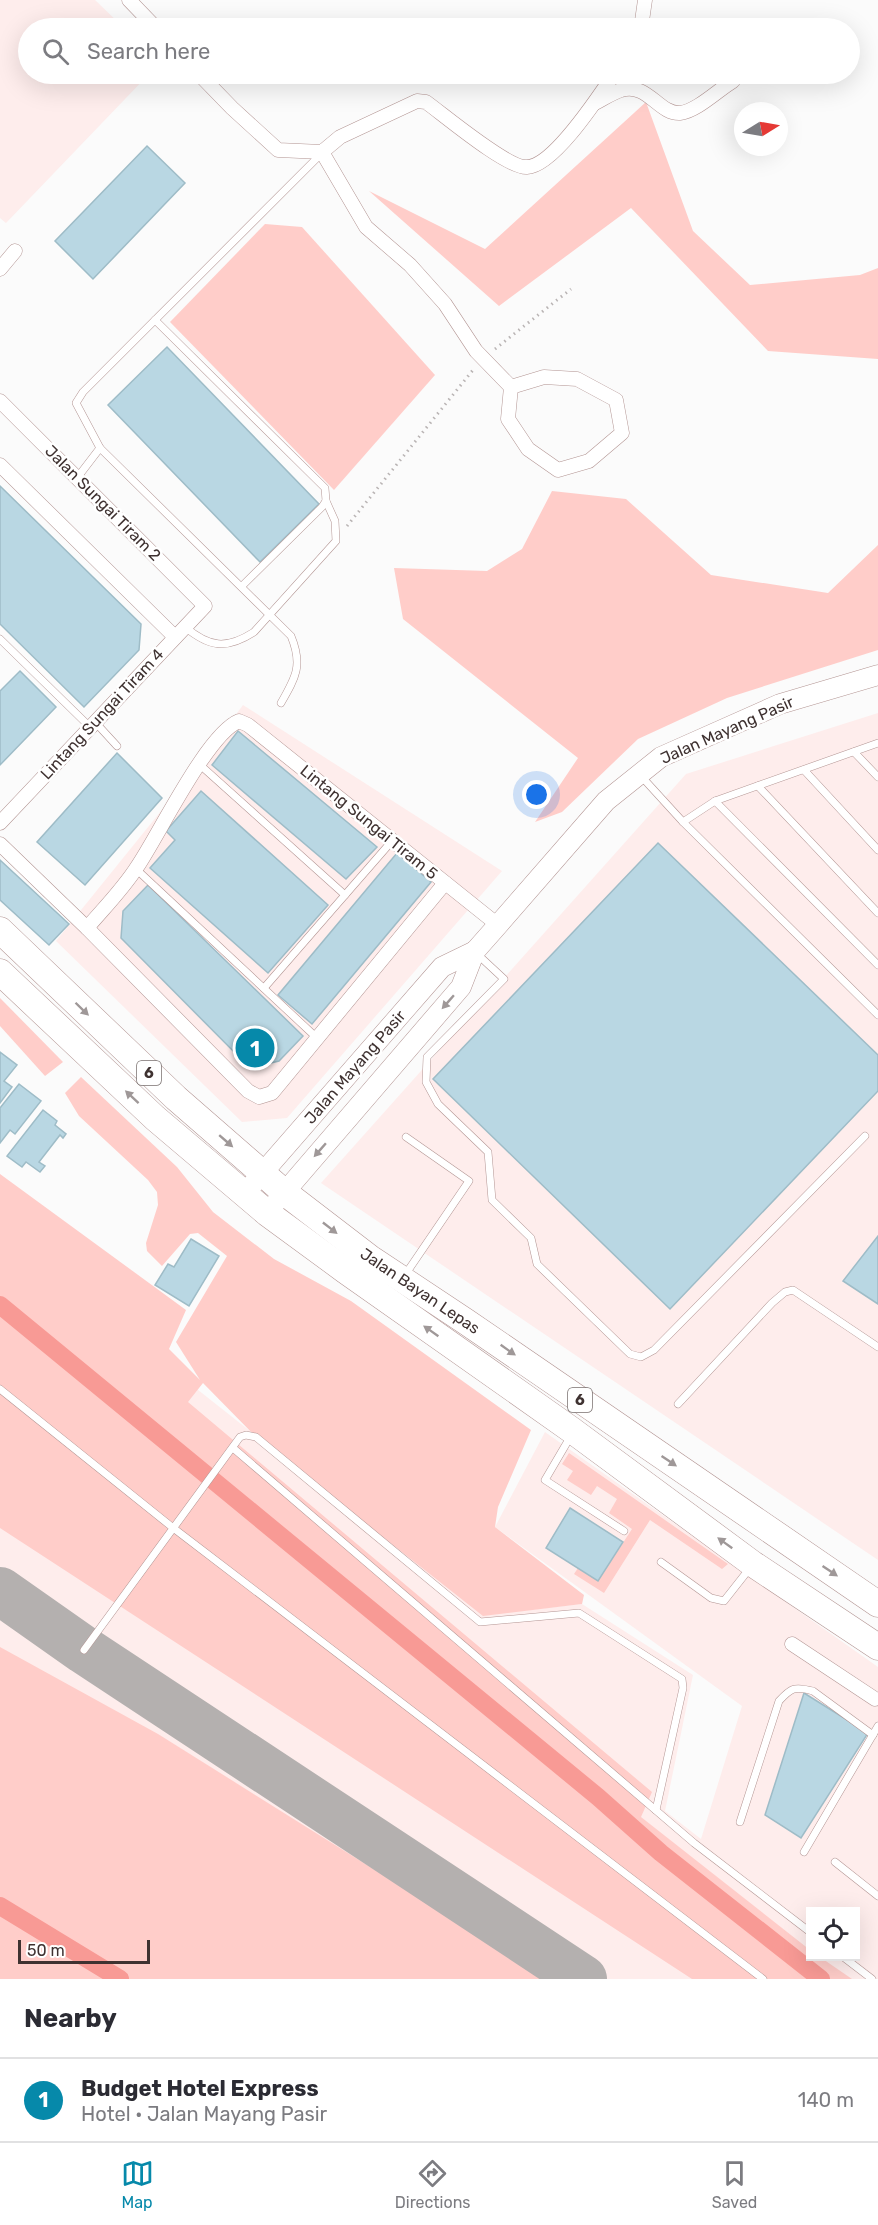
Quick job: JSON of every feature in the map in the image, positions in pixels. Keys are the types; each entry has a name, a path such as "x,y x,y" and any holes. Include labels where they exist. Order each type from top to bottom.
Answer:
{"highway":[{"name":"Jalan Bayan Lepas","path":"0,930 176,1098 284,1192 369,1258 878,1604"},
{"name":"Jalan Bayan Lepas","path":"0,972 175,1136 267,1213 573,1431 753,1564 878,1647"},
{"path":"175,1136 220,1190 272,1232 346,1271"}],"street":[{"path":"129,0 146,18"},
{"path":"642,18 645,0"},
{"path":"209,84 279,150 322,152 340,137 417,101 426,102 508,162 527,168 543,161 555,152 607,84"},
{"path":"595,103 622,90 635,90 645,92 671,112 681,112 691,110 729,84"},
{"path":"322,152 366,226 410,265 446,304 483,358 511,387 508,419 528,449 558,470 589,461 621,434 616,400 577,379 544,377 511,387"},
{"path":"0,269 15,251"},
{"name":"Jalan Sungai Tiram 2","path":"0,401 205,606"},
{"path":"0,465 180,632"},
{"name":"Lintang Sungai Tiram 4","path":"0,823 205,606"},
{"name":"Jalan Mayang Pasir","path":"245,1193 442,967 474,951 606,801 661,757 780,704 878,675"},
{"name":"Lintang Sungai Tiram 5","path":"199,764 229,725 239,721 248,725 498,925"},
{"path":"87,928 136,869 199,764"},
{"path":"0,844 87,928 248,1091 259,1097 272,1093 445,883"},
{"name":"Jalan Mayang Pasir","path":"267,1213 461,987 474,951"},
{"path":"792,1644 877,1698"}],"lane":[{"path":"282,703 298,671 297,656 291,636 100,448 76,403 83,392 322,152"},
{"path":"155,320 325,488 326,501 333,515 336,541 254,632 242,639 213,644 180,632"},
{"path":"77,477 100,448"},
{"path":"242,586 326,501"},
{"path":"0,639 117,746"},
{"path":"683,822 715,801 878,743"},
{"path":"854,752 878,777"},
{"path":"199,764 345,894"},
{"path":"804,770 878,850"},
{"path":"639,774 683,822 878,1015"},
{"path":"758,786 878,913"},
{"path":"715,801 878,965"},
{"path":"264,988 392,841"},
{"path":"136,869 317,1038"},
{"path":"474,951 504,979 427,1058 426,1082 438,1104 488,1152 492,1200 531,1238 537,1264 630,1354 641,1357 654,1350 865,1136"},
{"path":"402,1279 469,1181 406,1137"},
{"path":"678,1404 785,1292 793,1290 878,1347"},
{"path":"0,1389 172,1527 763,1979"},
{"path":"573,1431 545,1480 624,1531"},
{"path":"84,1650 240,1437 246,1435 256,1437 480,1622 579,1613 682,1679 683,1688 656,1810"},
{"path":"232,1448 694,1843 806,1929"},
{"path":"662,1562 711,1598 724,1601 753,1564"},
{"path":"740,1822 779,1701 790,1689 813,1690 873,1735"},
{"path":"804,1852 878,1726"},
{"path":"835,1863 878,1896"},
{"path":"849,1961 872,1979"}],"path":[{"path":"336,541 483,358 571,289"}],"shaded area":[{"path":"0,0 95,0 114,18 18,18 18,84 139,84 6,223 0,218"},
{"path":"646,102 693,231 750,285 860,275 878,268 878,359 768,351 631,208 499,306 369,191 485,249"},
{"path":"265,224 302,227 435,375 334,490 170,322"},
{"path":"552,491 626,499 711,575 828,593 878,545 878,650 727,698 638,739 562,812 535,822 578,758 403,619 394,568 487,571 522,549"},
{"path":"243,705 502,871 287,1118 242,1122 56,941 199,764"},
{"path":"878,713 878,1560 321,1183 686,774"},
{"path":"0,998 63,1062 45,1076 0,1026"},
{"path":"81,1077 177,1167 213,1212 274,1259 351,1301 531,1430 498,1507 495,1527 584,1595 582,1604 483,1616 256,1437 203,1383 188,1402 652,1792 641,1817 806,1947 806,1961 826,1961 852,1979 692,1979 0,1528 0,1174 186,1310 169,1349 200,1380 176,1342 227,1256 198,1233 190,1234 162,1266 147,1251 146,1243 158,1205 157,1192 148,1180 79,1116 65,1093"},
{"path":"0,1174 169,1367 483,1615 582,1604 693,1675 665,1811 701,1839 742,1706 495,1527 545,1432 878,1667 878,1979 0,1979"},
{"path":"569,1453 728,1564 722,1569 650,1520 604,1593 574,1574 578,1568 598,1581 632,1529 609,1513 617,1499 597,1486 591,1495 567,1480 573,1471 562,1464"},
{"path":"0,1647 158,1734 549,1979 0,1979"}],"building":[{"path":"147,146 185,183 93,279 55,241"},
{"path":"167,347 319,504 260,562 108,405"},
{"path":"0,486 141,624 139,650 84,707 0,624"},
{"path":"20,671 56,707 0,765 0,691"},
{"path":"238,731 377,847 346,879 212,765"},
{"path":"117,753 162,798 85,885 37,842"},
{"path":"201,791 328,905 268,973 150,868 175,840 166,831"},
{"path":"658,843 878,1055 878,1091 670,1309 433,1079"},
{"path":"397,853 431,882 312,1024 278,995"},
{"path":"0,860 69,924 49,945 0,900"},
{"path":"148,885 303,1036 279,1061 250,1068 121,938 123,911"},
{"path":"0,1052 17,1065 4,1081 12,1087 0,1103"},
{"path":"19,1084 41,1101 15,1134 10,1130 0,1143 0,1108"},
{"path":"43,1110 57,1121 55,1125 66,1134 63,1138 60,1135 39,1162 45,1166 40,1172 26,1162 22,1167 7,1156"},
{"path":"878,1236 878,1304 843,1281"},
{"path":"191,1239 219,1256 189,1306 155,1285 168,1264 174,1267"},
{"path":"570,1508 623,1542 598,1581 546,1548"},
{"path":"804,1693 868,1733 801,1838 765,1815"}],"waterway":[{"path":"0,1305 598,1797 661,1853 821,1979"},
{"path":"0,1906 120,1979"}],"taxiway":[{"path":"0,1591 84,1650 583,1979"}],"place":[{"name":"Budget Hotel Express","path":"255,1048"}]}
